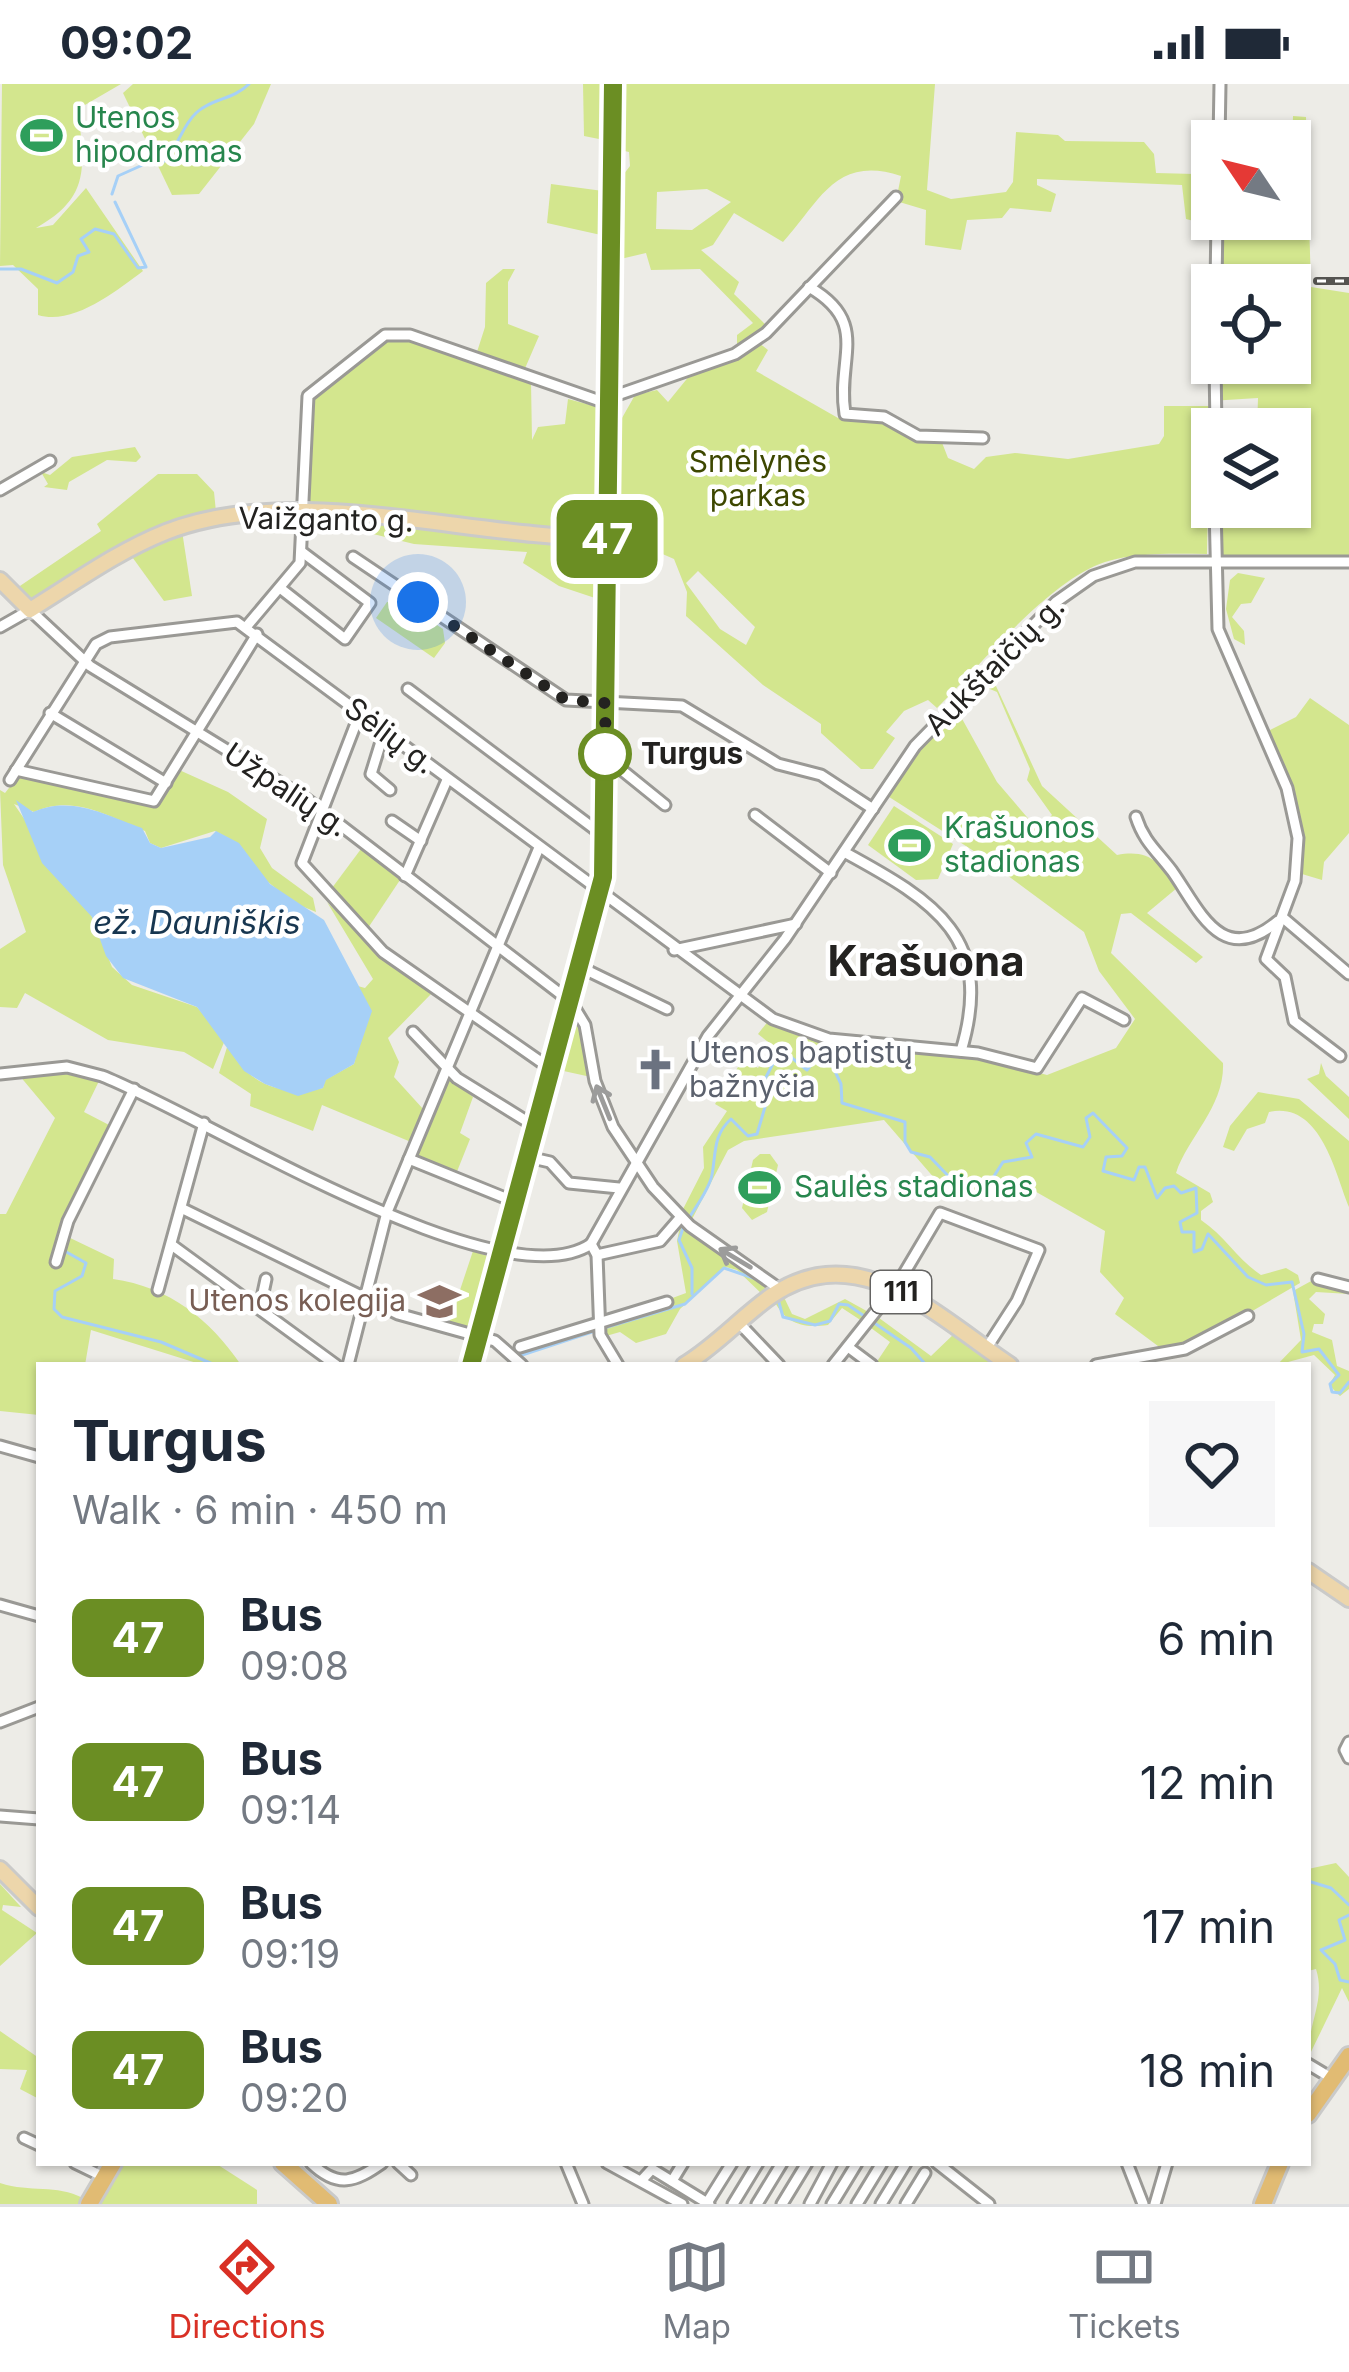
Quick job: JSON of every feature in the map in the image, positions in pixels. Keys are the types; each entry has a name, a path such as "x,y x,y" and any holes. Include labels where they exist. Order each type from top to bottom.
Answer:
{"highway":[{"path":"1311,2110 1349,2056"},
{"path":"286,2166 329,2204"},
{"path":"1263,2204 1279,2166"},
{"path":"89,2204 109,2170"}],"main road":[{"path":"472,1362 600,896 613,84"},
{"name":"Vaižganto g.","path":"30,610 168,531 232,517 305,514 607,538"},
{"name":"Užpalių g.","path":"0,580 30,610"},
{"name":"111","path":"688,1362 776,1293 848,1273 895,1288 1006,1362"},
{"path":"1311,1573 1349,1599"},
{"path":"0,1869 36,1900"}],"street":[{"path":"1219,120 1220,84"},
{"path":"252,630 237,622 110,638 82,659 13,775 150,804 197,731 252,630 298,567 305,514 308,396 394,331 594,401 735,354 766,333 896,197"},
{"path":"809,286 839,308 845,325 845,414 884,417 918,436 983,438"},
{"path":"0,490 50,461"},
{"path":"1215,528 1218,629 1295,814 1298,856 1265,959 1285,977 1294,1021 1340,1056"},
{"path":"280,587 345,639 370,603 302,552"},
{"path":"353,557 566,700 682,706 778,764 821,775 873,809"},
{"name":"Aukštaičių g.","path":"591,1244 701,1046 798,921 932,726 1077,586 1135,562 1349,562"},
{"name":"Vaižganto g.","path":"0,627 30,610"},
{"name":"Užpalių g.","path":"30,610 82,659 321,811 571,1001"},
{"name":"Sėlių g.","path":"252,630 538,850 781,1024 817,1036 961,1051 1037,1068 1082,998 1124,1020"},
{"path":"408,688 604,836"},
{"path":"50,713 166,783"},
{"path":"361,713 302,863 376,947 552,1070"},
{"path":"384,732 371,774 390,790"},
{"path":"604,765 619,767 665,805"},
{"path":"405,876 447,780"},
{"path":"755,814 830,873"},
{"path":"1136,817 1147,846 1171,870 1208,928 1221,935 1249,936 1282,917"},
{"path":"392,821 421,841"},
{"path":"349,1362 387,1212 538,850"},
{"path":"844,852 936,911 958,933 974,982 961,1051"},
{"path":"1282,917 1349,974"},
{"path":"674,950 798,921"},
{"path":"580,967 667,1009"},
{"path":"571,1001 585,1025 598,1090 625,1145 684,1221 776,1293"},
{"path":"413,1031 446,1069 536,1127"},
{"path":"0,1074 78,1069 134,1089 387,1212 502,1254 530,1258 576,1252 591,1244 597,1255 599,1327 616,1362"},
{"path":"58,1253 134,1089"},
{"path":"158,1290 204,1123"},
{"path":"528,1156 550,1162 569,1183 619,1188"},
{"path":"409,1159 516,1202"},
{"path":"183,1208 403,1316 479,1336 518,1357 667,1302"},
{"path":"836,1362 895,1288 940,1214 1039,1250 1018,1301 986,1349"},
{"path":"597,1255 660,1241 684,1221"},
{"path":"173,1246 332,1362"},
{"path":"260,1307 266,1279"},
{"path":"1318,1279 1349,1287"},
{"path":"1117,1362 1199,1344 1248,1316"},
{"path":"739,1323 776,1362"},
{"path":"848,1347 868,1362"},
{"path":"1145,1358 1151,1362"},
{"path":"0,1446 36,1456"},
{"path":"0,1605 36,1615"},
{"path":"0,1722 36,1708"},
{"path":"0,1816 36,1819"},
{"path":"1311,2066 1333,2079"},
{"path":"24,2138 36,2144"},
{"path":"315,2166 337,2181 347,2182 363,2179 378,2166"},
{"path":"401,2166 411,2175"},
{"path":"567,2166 584,2204"},
{"path":"672,2181 681,2166"},
{"path":"641,2181 652,2169 708,2204 730,2166"},
{"path":"733,2204 756,2166"},
{"path":"757,2204 780,2166"},
{"path":"782,2204 805,2166"},
{"path":"810,2204 830,2166"},
{"path":"832,2204 855,2166"},
{"path":"856,2204 880,2166"},
{"path":"881,2204 904,2166"},
{"path":"942,2166 989,2204"},
{"path":"1128,2166 1143,2204"},
{"path":"1155,2204 1166,2166"},
{"path":"629,2168 641,2181 682,2204"},
{"path":"906,2204 926,2173"},
{"path":"654,2204 655,2188"}],"green space":[{"path":"2,84 121,84 78,109 80,178 67,204 36,228 53,225 86,188 143,271 94,305 65,316 38,315 38,289 13,265 0,266"},
{"path":"133,84 271,84 254,124 199,194 172,195 123,93"},
{"path":"583,84 606,84 604,140 584,136"},
{"path":"619,84 935,84 927,190 951,199 1006,192 1013,182 1016,132 1058,135 1065,141 1144,142 1154,154 1156,173 1191,174 1191,220 1186,219 1182,185 1037,179 1037,185 1056,194 1051,212 1010,208 1002,218 967,220 961,250 925,245 926,210 896,201 901,176 860,172 831,186 783,242 734,213 713,245 701,250 739,282 734,294 767,326 737,349 737,335 753,323 700,269 651,270 646,253 612,261 616,184 630,166 629,152 620,150","holes":["707,189 731,202 692,230 656,229 657,192"]},
{"path":"551,184 603,191 601,235 547,223"},
{"path":"1212,240 1310,240 1310,264 1211,264"},
{"path":"503,269 515,269 508,282 508,324 539,336 523,373 477,352 485,327 486,283"},
{"path":"1311,287 1349,293 1349,559 1220,556 1218,528 1311,528 1311,408 1258,408 1258,398 1210,401 1210,384 1311,384"},
{"path":"395,334 531,382 532,440 538,427 565,424 568,399 598,407 595,598 559,586 523,563 527,552 414,544 328,523 325,533 307,529 313,395"},
{"name":"Smėlynės parkas","path":"759,343 768,350 756,371 838,418 885,420 913,438 941,440 948,458 974,469 986,457 1015,453 1068,459 1159,444 1164,436 1164,406 1210,406 1191,408 1191,528 1208,528 1207,554 1130,557 1083,572 1038,605 937,708 928,700 904,711 886,732 895,738 873,769 861,769 821,733 821,724 763,685 686,616 687,592 674,559 619,535 622,418 635,395 657,390 668,402 690,375","holes":["698,571 755,627 746,645 720,629 686,583"]},
{"path":"135,447 141,457 136,462 107,460 69,482 67,490 44,487 48,484 41,472 50,475 72,457"},
{"path":"158,474 197,474 214,492 216,512 32,603 14,590 101,531 97,524"},
{"path":"182,531 192,596 164,601 130,554"},
{"path":"1238,573 1265,578 1251,603 1241,604 1232,617 1244,631 1245,645 1234,639 1226,609 1230,580"},
{"path":"400,600 443,629 445,643 434,658 376,618 387,602"},
{"path":"990,673 1042,786 1117,855 1146,856 1177,888 1147,913 1203,957 1196,963 1131,913 1121,914 1111,953 1223,1063 1218,1093 1176,1173 1210,1193 1213,1202 1201,1211 1201,1220 1253,1269 1261,1275 1286,1268 1298,1275 1300,1283 1201,1341 1166,1352 1115,1314 1124,1298 1100,1272 1105,1231 1015,1180 985,1193 942,1187 884,1120 744,1141 728,1150 690,1223 680,1215 704,1168 703,1147 727,1111 715,1104 743,1059 758,1068 772,1045 758,1034 769,1020 793,1034 831,1041 831,1046 976,1056 1047,1075 1116,1048 1135,1019 1099,971 1084,932 980,855 886,795 955,706 997,782 1038,830 1052,815 1027,780 1030,769 997,692 978,684"},
{"path":"1310,698 1349,725 1349,833 1324,862 1322,880 1302,874 1300,818 1268,731 1296,717"},
{"path":"177,769 228,792 267,819 260,848 272,868 313,898 316,912 294,903 263,878 239,844 215,831 161,848 150,843 145,831 90,809 63,805 34,812 14,804 92,917 112,967 132,985 197,1007 225,1040 213,1069 184,1052 108,1040 25,993 17,1008 0,1007 0,949 26,932 3,865 0,790 5,793 20,774 151,806"},
{"name":"Krašuonos stadionas","path":"894,806 953,844 938,879 916,880 868,845"},
{"path":"361,849 400,880 366,931 329,892"},
{"path":"327,902 370,946 433,992 388,1038 399,1062 394,1077 424,1110 411,1142 322,1105 313,1131 250,1106 251,1094 219,1073 228,1044 255,1078 280,1089 323,1088 325,1080 354,1064 369,1006 354,985 365,988 373,979"},
{"path":"578,1020 591,1077 559,1070 573,1021"},
{"path":"1321,1063 1326,1076 1349,1097 1349,1119 1307,1079 1319,1074"},
{"path":"57,1071 99,1081 84,1112 111,1126 64,1218 58,1233 63,1241 66,1236 114,1259 113,1279 152,1289 186,1308 216,1333 239,1362 193,1362 91,1330 86,1362 36,1362 36,1415 0,1411 0,1214 6,1214 55,1118 19,1075"},
{"path":"448,1076 473,1097 460,1133 470,1139 456,1174 414,1157"},
{"path":"1258,1092 1299,1099 1349,1141 1349,1207 1323,1143 1301,1117 1269,1112 1265,1123 1247,1129 1234,1151 1223,1147 1230,1126"},
{"name":"Saulės stadionas","path":"770,1154 778,1165 767,1212 752,1220 742,1208 753,1160"},
{"path":"681,1221 776,1289 764,1296 737,1270 726,1267 680,1309 666,1334 636,1343 620,1332 606,1336 602,1324 686,1293 677,1241"},
{"path":"473,1251 493,1258 476,1322 469,1327 449,1323"},
{"path":"1313,1280 1349,1288 1349,1294 1316,1292 1309,1299 1325,1314 1323,1324 1314,1324 1312,1332 1332,1340 1337,1366 1349,1371 1349,1389 1340,1396 1329,1385 1335,1375 1314,1355 1280,1362 1301,1340 1293,1291"},
{"path":"782,1293 792,1314 805,1319 845,1299 872,1314 865,1323 842,1308 828,1325 801,1325 788,1318 773,1299"},
{"path":"875,1315 931,1356 955,1333 998,1362 877,1362 890,1342 867,1325"},
{"path":"1336,1863 1349,1877 1349,2002 1342,1988 1311,2052 1319,1992 1316,1969 1311,1970 1311,1868"},
{"path":"0,1884 21,1907 3,1905 2,1910 36,1934 0,1966"},
{"path":"0,2031 36,2056 36,2097 20,2089 27,2070 0,2069"},
{"path":"115,2166 220,2166 257,2190 257,2204 92,2204"},
{"path":"0,2183 83,2198 80,2204 0,2204"}],"water":[{"name":"ež. Dauniškis","path":"16,800 33,812 75,806 102,813 142,828 150,843 161,848 210,837 216,831 239,843 270,884 324,920 372,1011 354,1064 326,1080 323,1088 298,1096 265,1084 244,1071 197,1007 123,978 106,956 92,917 42,863"}],"waterway":[{"path":"112,194 118,176 147,163 162,163 196,113 249,84"},
{"path":"0,269 21,269 57,283 73,272 78,256 89,252 81,239 95,229 114,234 138,268 146,267 115,202"},
{"name":"Krašuona","path":"688,1220 710,1181 725,1125 731,1119 748,1136 757,1134 765,1107 764,1081 778,1054 787,1054 807,1070 824,1048 841,1084 842,1103 905,1122 905,1142 911,1152 930,1157 956,1184 970,1181 987,1187 1003,1162 1032,1157 1026,1143 1036,1134 1083,1147 1090,1137 1086,1118 1093,1113 1127,1148 1122,1156 1106,1157 1103,1171 1134,1180 1139,1167 1145,1167 1157,1198 1165,1188 1174,1186 1181,1193 1196,1188 1197,1213 1180,1222 1182,1232 1194,1232 1194,1252 1202,1249 1208,1234 1248,1277 1266,1285 1292,1282 1304,1334 1302,1352 1319,1349 1339,1375 1330,1384 1332,1392 1340,1393 1349,1382"},
{"name":"Krašuona","path":"683,1228 679,1240 692,1268 692,1294"},
{"path":"61,1249 86,1263 82,1276 55,1291 54,1309 62,1317 161,1342 208,1362"},
{"path":"604,1328 685,1304 724,1268 759,1280"},
{"path":"778,1299 783,1317 815,1325 830,1321 839,1304 848,1305 911,1348 923,1362"},
{"path":"519,1356 595,1331"},
{"path":"1311,1882 1331,1888 1349,1905"},
{"path":"1349,1915 1339,1920 1345,1940 1321,1950 1335,1964 1340,1980 1349,1982"}],"railway":[{"path":"1317,281 1349,281"}],"bus line":[{"name":"47","path":"472,1362 602,888 613,84"}],"place":[{"name":"Utenos hipodromas","path":"41,135"},
{"name":"Turgus","path":"605,754"},
{"name":"Krašuonos stadionas","path":"910,845"},
{"name":"Utenos baptistų bažnyčia","path":"655,1070"},
{"name":"Saulės stadionas","path":"760,1187"},
{"name":"Utenos kolegija","path":"440,1301"}],"district":[{"name":"Krašuona","path":"926,961"}],"route":[{"path":"418,602 566,700 606,703 604,765 605,754"}]}
